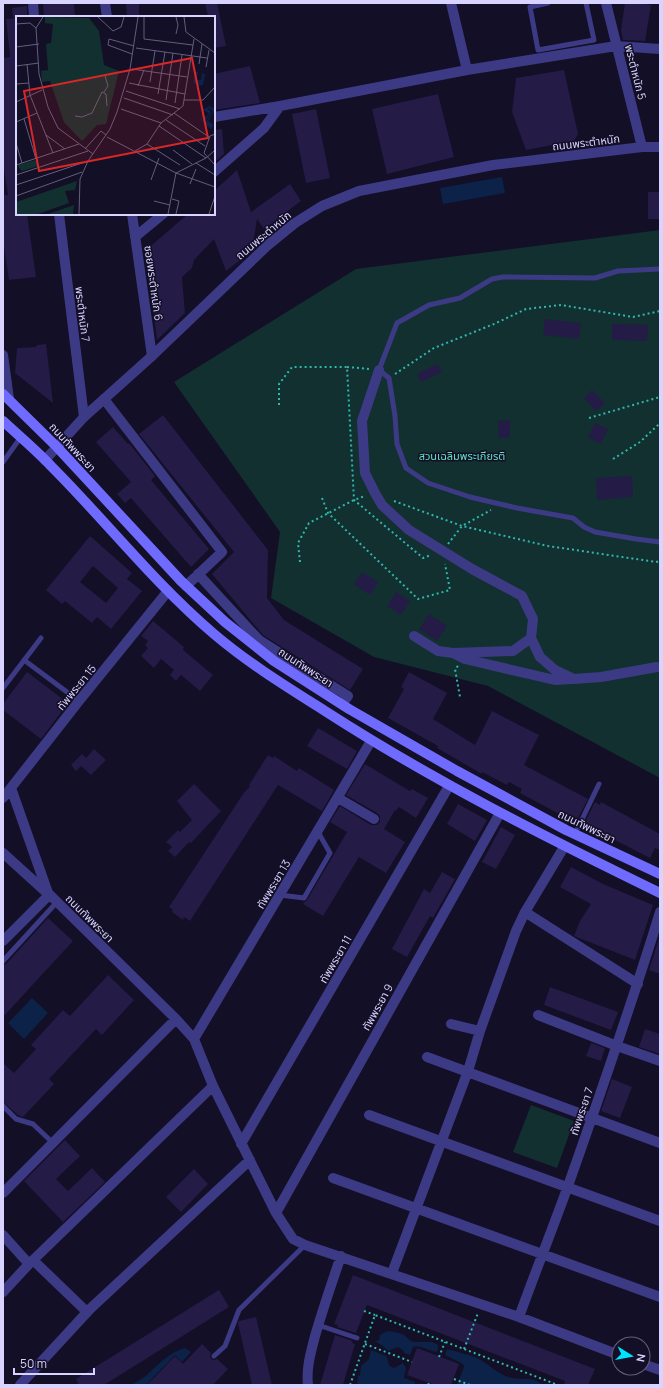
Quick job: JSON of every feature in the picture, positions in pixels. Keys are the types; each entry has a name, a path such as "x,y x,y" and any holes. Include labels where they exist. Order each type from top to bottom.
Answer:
{"main road":[{"name":"ถนนทัพพระยา","path":"6,396 57,446 186,586 225,622 274,661 342,704 457,771 575,834 660,874"},
{"path":"3,421 46,460 168,591 214,634 265,673 371,741 449,786 564,847 660,893"}],"street":[{"path":"33,3 34,16"},
{"path":"105,3 107,16"},
{"path":"452,3 467,70"},
{"name":"พระตำหนัก 5","path":"606,3 642,147"},
{"path":"215,117 280,106 467,70 616,46 660,49"},
{"path":"215,171 264,128 280,106"},
{"name":"ถนนพระตำหนัก","path":"46,460 84,417 152,356 268,245 286,230 322,206 359,191 493,165 642,147 660,147"},
{"name":"พระตำหนัก 7","path":"59,215 84,417"},
{"name":"ซอยพระตำหนัก 6","path":"132,215 152,356"},
{"path":"135,237 162,215"},
{"path":"3,356 6,396"},
{"path":"379,370 362,421 365,473 382,505 409,530 472,569 522,596 533,619 531,638 540,657 555,670 574,679"},
{"path":"104,399 222,552 186,586"},
{"path":"198,574 259,640 348,696 342,704"},
{"name":"ทัพพระยา 15","path":"3,798 168,591"},
{"path":"414,636 438,651 453,653 513,651 531,638"},
{"path":"453,653 465,660 555,680 601,677 657,667"},
{"name":"ทัพพระยา 13","path":"194,1039 371,741"},
{"name":"ทัพพระยา 11","path":"241,1144 449,786"},
{"name":"ถนนทัพพระยา","path":"11,788 48,894 176,1019 194,1039 213,1086 241,1144 276,1213 293,1239 306,1245 519,1317 611,1352"},
{"path":"338,798 374,819"},
{"name":"ทัพพระยา 9","path":"276,1213 500,814"},
{"path":"392,1273 415,1208 468,1071 480,1031 516,931 525,912 564,847"},
{"path":"3,853 48,894 3,941"},
{"path":"525,912 638,984"},
{"name":"ทัพพระยา 7","path":"519,1317 568,1187 638,984 660,912"},
{"path":"538,1015 660,1061"},
{"path":"3,1192 176,1019"},
{"path":"451,1024 480,1031"},
{"path":"427,1057 660,1143"},
{"path":"3,1292 31,1262 213,1086"},
{"path":"369,1115 660,1221"},
{"path":"20,1385 87,1312 250,1160"},
{"path":"333,1178 660,1297"},
{"path":"3,1236 87,1312"},
{"path":"308,1385 308,1362 318,1325 341,1256"}],"lane":[{"path":"548,3 530,7 538,50 594,40 586,3"},
{"path":"660,269 618,272 595,278 503,277 492,279 460,298 429,305 397,323 379,370 389,378 395,416 397,444 406,468 428,483 478,499 516,508 573,518 584,527 595,532 660,542"},
{"path":"3,462 21,437"},
{"path":"3,688 41,638"},
{"path":"24,660 79,701"},
{"path":"575,834 599,784"},
{"path":"280,895 304,898 330,853 318,832"},
{"path":"3,961 57,902"},
{"path":"3,1106 16,1119 33,1124 53,1143"},
{"path":"214,1356 225,1346 239,1310 306,1245"},
{"path":"318,1325 357,1338"}],"path":[{"path":"389,378 434,348 494,324 526,309 561,305 633,317 660,311"},
{"path":"279,405 279,384 292,367 379,370"},
{"path":"347,368 354,500"},
{"path":"589,418 660,397"},
{"path":"613,459 640,442 660,422"},
{"path":"300,562 298,543 309,523 354,500 375,493 418,511 462,526 548,546 656,562 660,561"},
{"path":"322,498 328,513 418,599"},
{"path":"460,697 455,669 465,660"},
{"path":"464,1349 482,1304"},
{"path":"364,1311 558,1385"},
{"path":"350,1385 375,1315"},
{"path":"439,1357 445,1342"},
{"path":"365,1344 412,1362"},
{"path":"454,1379 470,1385"}],"green space":[{"name":"สวนเฉลิมพระเกียรติ","path":"660,230 660,778 488,686 374,657 271,598 280,532 174,382 356,269"},
{"path":"531,1105 574,1121 557,1168 513,1152"}],"water":[{"path":"502,177 505,193 443,204 440,188"},
{"path":"32,998 48,1013 24,1039 8,1023"},
{"path":"390,1331 403,1334 411,1341 432,1342 438,1345 437,1352 422,1347 413,1347 410,1355 404,1353 403,1350 398,1347 388,1351 375,1341 379,1340 380,1335"},
{"path":"185,1348 191,1352 182,1362 175,1355 146,1385 131,1385 147,1375 169,1355"},
{"path":"447,1349 477,1358 507,1377 516,1379 532,1379 542,1385 457,1385 464,1367 463,1364 445,1355"},
{"path":"371,1350 386,1356 389,1365 394,1368 403,1363 406,1368 404,1378 415,1382 415,1385 357,1385 361,1366 369,1359"}],"building":[{"path":"43,3 74,3 75,16 44,16"},
{"path":"139,3 139,16 127,16 126,4"},
{"path":"205,3 217,3 226,46 215,48 215,16 208,16"},
{"path":"625,3 651,5 645,41 623,40 621,30"},
{"path":"27,6 27,16 13,17 12,8"},
{"path":"16,18 16,215 27,215 36,277 9,280 3,240 3,195 8,195 3,163 3,58 10,57 6,19"},
{"path":"250,66 260,103 215,110 215,74"},
{"path":"564,70 578,134 574,141 526,150 512,112 516,78"},
{"path":"438,94 454,157 387,174 372,109"},
{"path":"316,109 330,178 306,183 292,114"},
{"path":"222,129 224,154 215,162 215,130"},
{"path":"237,170 251,212 290,184 301,201 264,229 257,219 252,251 226,271 214,239 194,260 192,268 182,277 185,313 157,340 146,250 187,215 215,215 215,190"},
{"path":"648,192 660,192 660,219 648,219"},
{"path":"545,319 581,323 579,339 543,335"},
{"path":"612,324 648,325 647,341 612,340"},
{"path":"46,344 53,403 15,373 17,348 36,347 37,345"},
{"path":"438,364 442,372 421,382 417,374"},
{"path":"592,390 605,403 596,411 584,398"},
{"path":"163,415 268,550 267,598 284,620 363,669 350,690 263,635 212,574 234,552 139,434"},
{"path":"510,420 510,437 499,438 498,421"},
{"path":"595,423 608,429 601,444 588,438"},
{"path":"113,427 128,444 129,443 155,476 151,480 209,549 191,567 131,498 125,503 117,494 131,482 96,442"},
{"path":"632,476 633,497 597,500 596,478"},
{"path":"90,536 132,573 127,579 142,591 111,629 97,617 92,623 65,601 62,604 46,590","holes":["93,566 118,588 106,603 80,582"]},
{"path":"362,572 378,582 370,595 354,584"},
{"path":"396,592 410,601 401,615 387,606"},
{"path":"429,614 447,626 437,641 419,629"},
{"path":"153,621 184,647 183,650 213,675 200,691 181,675 176,681 170,675 174,670 161,659 154,668 141,656 148,648 145,645 148,641 141,636"},
{"path":"27,672 68,703 41,739 3,710 3,704"},
{"path":"409,672 447,693 433,719 475,745 492,711 539,735 524,765 588,799 577,820 576,819 574,822 520,793 522,789 509,782 507,785 482,772 482,774 437,748 438,746 388,718 404,689 401,687"},
{"path":"318,728 357,751 347,769 307,746"},
{"path":"94,749 106,760 91,775 81,766 76,771 71,765 82,754 86,758"},
{"path":"268,755 273,758 274,756 297,771 299,768 334,790 322,811 278,785 190,921 184,917 183,920 172,912 173,910 169,907 243,794 250,786 249,785"},
{"path":"365,764 410,791 412,789 428,798 416,818 399,807 396,811 395,810 384,829 405,842 386,873 359,857 323,916 303,904 307,900 347,832 330,822 340,806 371,825 377,825 380,822 380,816 377,813 346,795"},
{"path":"194,784 221,811 191,843 189,842 175,857 168,851 172,847 166,842 178,830 180,832 192,820 177,801"},
{"path":"595,802 600,805 601,802 660,834 660,850 655,848 650,858 584,824"},
{"path":"458,804 487,820 475,841 447,824"},
{"path":"501,827 515,835 496,869 482,862"},
{"path":"571,867 603,884 653,905 635,960 574,936 580,921 591,904 560,887"},
{"path":"442,872 455,879 433,918 430,916 407,957 392,949 424,889 430,893"},
{"path":"48,918 73,941 3,1017 3,965 6,964"},
{"path":"660,935 660,974 649,970"},
{"path":"108,975 134,1000 102,1035 96,1029 49,1079 54,1084 23,1117 18,1115 3,1102 3,1063 14,1073 36,1049 31,1045 63,1010 70,1016"},
{"path":"550,987 618,1012 611,1030 544,1005"},
{"path":"645,1029 660,1034 660,1054 639,1047"},
{"path":"591,1043 605,1048 601,1061 586,1056"},
{"path":"612,1079 632,1087 620,1118 601,1111"},
{"path":"65,1140 80,1156 56,1179 68,1191 92,1168 105,1182 63,1222 24,1181"},
{"path":"194,1169 208,1184 181,1212 166,1197"},
{"path":"353,1275 595,1369 588,1385 564,1385 565,1381 367,1305 356,1333 337,1327 338,1325 334,1324"},
{"path":"219,1290 229,1307 104,1385 79,1385 76,1379"},
{"path":"256,1317 272,1385 252,1385 238,1323 239,1321"},
{"path":"335,1335 353,1341 352,1343 355,1344 343,1385 320,1385"},
{"path":"202,1344 211,1353 211,1359 217,1359 228,1369 213,1385 147,1385 175,1356 183,1364"},
{"path":"417,1348 459,1364 451,1385 435,1385 407,1375"}]}
